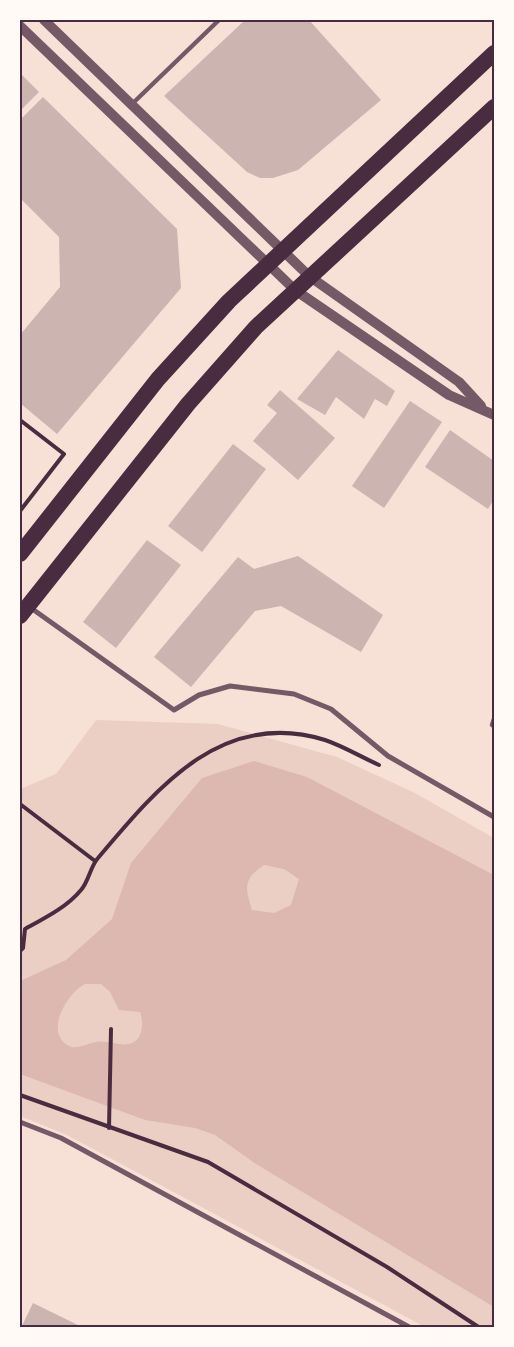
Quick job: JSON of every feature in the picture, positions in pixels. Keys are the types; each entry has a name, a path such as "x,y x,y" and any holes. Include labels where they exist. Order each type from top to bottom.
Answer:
{"highway":[{"path":"20,554 158,379 229,300 495,53"},
{"path":"23,611 188,404 256,327 495,107"}],"street":[{"path":"44,20 309,276 459,382 490,413"},
{"path":"20,26 267,265 296,290 449,395 490,413"},
{"path":"23,611 174,710 199,695 230,686 294,694 332,709 388,756 495,817"},
{"path":"20,1122 61,1138 411,1328"}],"lane":[{"path":"132,104 219,20"},
{"path":"495,719 492,725 495,726"}],"path":[{"path":"20,420 64,454 20,511"},
{"path":"20,951 23,948 25,929 59,910 82,889 95,861 156,790 203,753 238,738 286,733 324,740 389,771"},
{"path":"20,804 95,861"},
{"path":"109,1128 111,1029"},
{"path":"20,1095 109,1128 155,1141 208,1162 387,1267 480,1328"}],"shaded area":[{"path":"96,720 218,724 337,757 415,793 494,838 494,1327 425,1327 67,1135 20,1116 20,789 56,774"},
{"path":"254,761 307,777 494,875 494,1307 256,1164 215,1135 195,1128 145,1120 20,1074 20,981 66,960 112,919 131,863 202,778","holes":["264,865 284,869 299,879 291,905 274,913 252,910 248,896 249,880","85,984 101,984 110,992 119,1010 140,1012 142,1026 140,1035 134,1042 129,1044 100,1042 75,1047 69,1046 62,1040 58,1032 61,1013 72,995"]}],"building":[{"path":"245,20 309,20 381,100 298,170 273,178 260,178 247,172 164,96"},
{"path":"20,73 39,92 21,110 20,109"},
{"path":"43,97 177,229 181,288 57,434 20,403 20,335 60,287 59,237 20,198 20,120"},
{"path":"338,350 395,391 387,406 375,399 364,419 336,397 325,415 297,399"},
{"path":"280,390 335,438 298,480 253,441 277,413 267,405"},
{"path":"410,401 442,422 384,508 352,486"},
{"path":"450,430 494,461 494,499 488,509 425,467"},
{"path":"233,444 266,469 202,552 168,526"},
{"path":"147,540 181,565 116,648 83,622"},
{"path":"298,556 383,615 361,652 281,606 255,611 191,687 154,657 238,557 254,569"},
{"path":"33,1303 84,1328 21,1328"}]}
